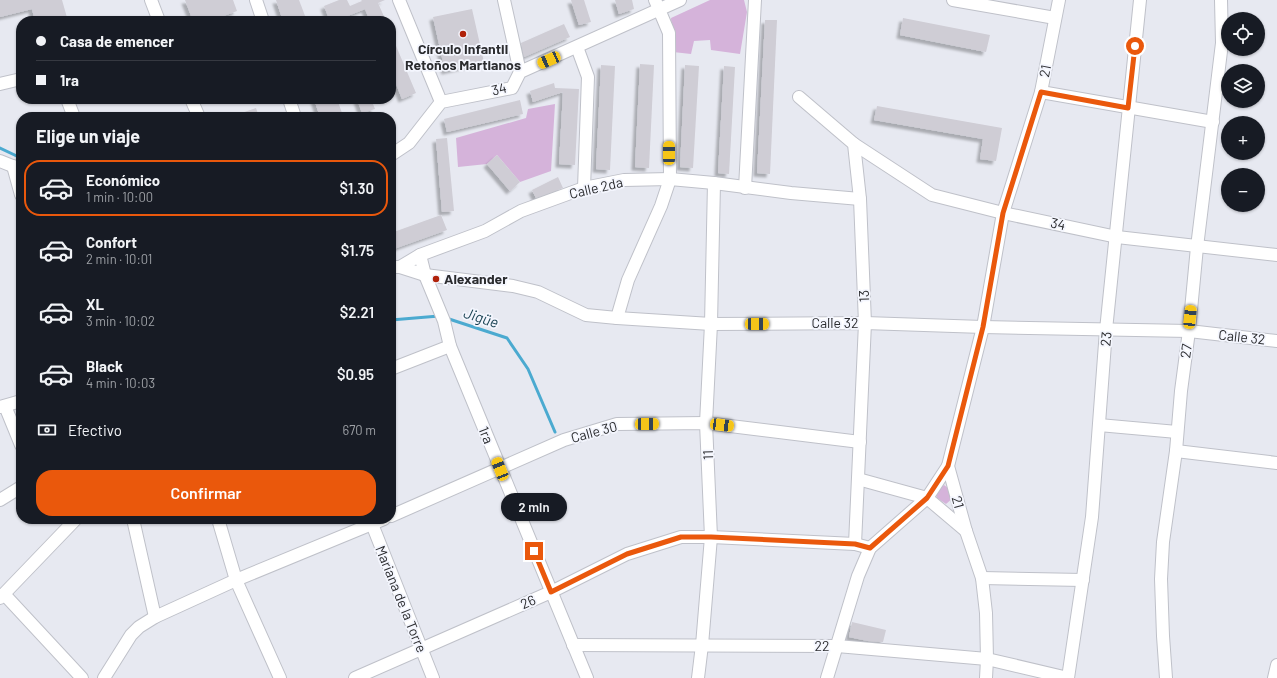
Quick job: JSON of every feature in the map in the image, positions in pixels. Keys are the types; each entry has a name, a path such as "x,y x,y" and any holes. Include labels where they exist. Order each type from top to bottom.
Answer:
{"street":[{"path":"151,0 158,16"},
{"path":"256,0 261,16"},
{"path":"396,152 409,143 441,102 399,0"},
{"path":"504,0 520,72"},
{"name":"34","path":"441,102 512,88 520,72 577,47 657,5 680,0"},
{"path":"745,188 755,0"},
{"path":"953,0 1055,18"},
{"name":"21","path":"986,678 986,613 982,578 966,531 948,466 983,327 1003,213 1041,92 1059,0"},
{"name":"23","path":"1068,678 1092,517 1106,330 1117,237 1128,108 1140,0"},
{"name":"27","path":"1166,678 1161,579 1163,542 1176,451 1197,247 1222,43 1221,0"},
{"path":"617,318 628,280 661,206 670,179 670,33 657,5"},
{"path":"577,47 588,76 584,188"},
{"path":"0,84 16,80"},
{"path":"1041,92 1213,122"},
{"path":"799,98 854,144"},
{"name":"34","path":"854,144 932,195 1003,213 1117,237 1277,255"},
{"name":"13","path":"854,144 860,199 865,323 855,544"},
{"path":"0,161 16,168"},
{"name":"Calle 2da","path":"396,267 420,255 485,231 521,211 584,188 624,180 670,179 791,193 860,199"},
{"name":"11","path":"698,678 711,537 706,423 711,324 714,183"},
{"name":"1ra","path":"420,255 425,275 442,316 450,346 587,678"},
{"name":"Calle 32","path":"396,267 425,275 513,286 538,292 586,314 617,318 711,324 865,323 1189,331 1277,341"},
{"path":"396,367 450,346"},
{"path":"16,402 3,406 16,434"},
{"name":"Calle 30","path":"396,514 564,440 617,424 706,423 860,442"},
{"path":"1099,425 1177,432"},
{"path":"1176,451 1277,463"},
{"path":"827,678 858,576 870,548 927,498 948,466"},
{"path":"858,479 927,498 966,531"},
{"path":"0,500 16,489"},
{"path":"71,524 2,596 75,675"},
{"path":"134,524 155,617"},
{"path":"219,524 236,580 280,678"},
{"path":"104,678 132,635 140,627 155,617 236,580 366,524"},
{"name":"Mariana de la Torre","path":"372,524 433,678"},
{"name":"26","path":"355,678 551,592 627,554 681,537 711,537 855,544 870,548"},
{"path":"982,578 1083,580"},
{"name":"22","path":"573,645 837,646 987,659 1068,678"},
{"path":"1274,678 1277,665"}],"shaded area":[{"path":"710,0 744,0 747,12 740,54 711,50 710,40 694,41 691,54 673,52 671,18"},
{"path":"555,104 551,171 520,182 497,155 487,164 458,167 456,138 526,118 528,109"},
{"path":"944,485 952,491 953,498 946,504 937,498 935,491"}],"building":[{"path":"0,0 62,0 67,16 34,16 32,9 0,17"},
{"path":"185,0 233,0 237,11 224,16 191,16"},
{"path":"276,0 299,0 305,16 281,16"},
{"path":"339,0 347,0 350,6 362,1 361,0 385,0 378,3 384,16 368,16 365,9 348,16 328,16 324,6"},
{"path":"571,0 584,0 591,22 579,25"},
{"path":"615,0 632,0 634,9 619,14"},
{"path":"472,9 484,62 445,71 433,17"},
{"path":"903,18 990,35 986,52 900,35"},
{"path":"765,20 777,20 770,174 757,173"},
{"path":"564,24 570,37 524,57 521,43"},
{"path":"396,46 416,93 402,99 396,84"},
{"path":"640,64 654,65 649,168 635,167"},
{"path":"601,65 615,66 610,170 596,169"},
{"path":"685,65 699,66 693,168 680,167"},
{"path":"724,66 735,67 729,174 718,173"},
{"path":"554,83 555,88 579,89 575,165 559,164 563,92 533,102 530,91"},
{"path":"520,100 523,114 447,132 444,119"},
{"path":"316,104 339,104 342,112 318,112"},
{"path":"359,104 373,104 375,109 362,112"},
{"path":"877,106 1002,128 996,161 980,159 983,139 874,120"},
{"path":"256,108 257,112 244,112"},
{"path":"447,138 454,211 442,212 436,139"},
{"path":"497,155 520,182 510,191 487,164"},
{"path":"558,177 563,188 536,198 532,190"},
{"path":"441,215 447,230 396,248 396,231"},
{"path":"852,622 886,630 883,642 849,637"}],"waterway":[{"name":"Jigüe","path":"0,148 16,156"},
{"name":"Jigüe","path":"396,320 439,316"},
{"name":"Jigüe","path":"446,318 507,338 528,369 555,432"}],"place":[{"name":"Círculo Infantil Retoños Martianos","path":"463,34"},
{"name":"Alexander","path":"436,279"}],"route":[{"path":"534,551 551,592 627,554 681,537 711,537 855,544 870,548 927,498 948,466 983,327 1003,213 1041,92 1128,108 1135,46"}]}
